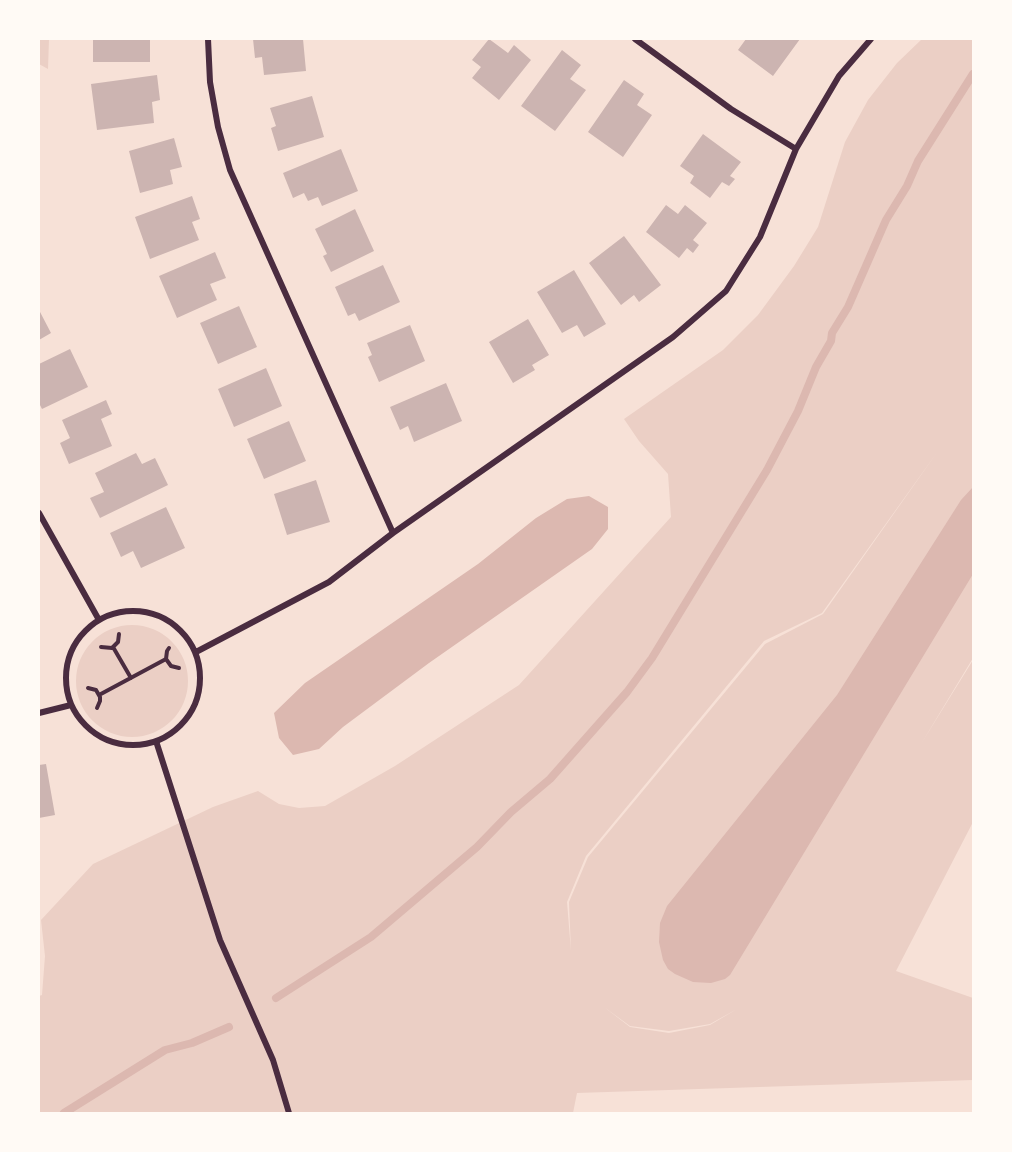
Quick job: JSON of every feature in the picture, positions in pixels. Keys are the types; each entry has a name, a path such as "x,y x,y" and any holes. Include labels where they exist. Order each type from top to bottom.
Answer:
{"street":[{"path":"208,39 210,82 218,127 230,170 393,533"},
{"path":"635,39 731,110 796,149"},
{"path":"196,652 329,582 393,533 674,337 726,291 760,237 796,149 839,76 872,39"},
{"path":"39,513 99,620"},
{"path":"120,611 143,611 165,618 183,633 196,652 201,675 197,698 187,719 170,735 156,741 148,744 125,745 103,739 84,725 71,705 66,686 66,667 72,648 85,631 99,620 120,611"},
{"path":"39,713 71,705"},
{"path":"156,741 220,940 273,1060 289,1113"}],"path":[{"path":"101,647 109,649 113,647 118,642 119,634"},
{"path":"113,647 131,678"},
{"path":"99,695 166,659 169,648"},
{"path":"166,659 171,666 179,668"},
{"path":"88,688 96,690 99,695 100,701 97,708"}],"shaded area":[{"path":"39,39 49,39 48,69 39,64"},
{"path":"922,39 973,39 973,658 921,744 973,660 973,822 896,971 973,998 973,1080 577,1093 573,1113 39,1113 39,996 42,995 45,956 41,920 93,864 213,807 258,791 279,804 299,808 325,806 395,766 519,685 671,517 668,474 639,441 624,419 723,350 758,315 794,266 818,227 845,142 868,100 897,63","holes":["938,451 823,614 765,644 588,857 569,902 571,951 567,902 586,856 764,641 822,613","604,1007 630,1026 669,1031 710,1024 737,1009 710,1025 669,1033 630,1027"]},
{"path":"973,487 973,574 730,975 711,983 693,982 675,974 668,969 663,960 659,942 660,923 667,906 837,695 961,500"},
{"path":"589,496 608,507 608,529 592,549 429,663 343,727 319,749 293,755 279,738 274,713 305,683 478,564 536,518 567,499"},
{"path":"132,625 153,630 171,642 183,660 188,681 183,702 171,720 153,732 132,737 111,732 93,720 81,702 76,681 81,660 93,642 111,630"}],"building":[{"path":"93,39 150,39 150,62 93,62"},
{"path":"253,39 303,39 306,71 264,75 262,57 255,58"},
{"path":"489,39 508,53 514,45 531,60 499,100 472,78 481,67 472,60"},
{"path":"746,39 800,39 773,76 738,50"},
{"path":"562,50 581,65 570,79 586,90 555,131 521,106"},
{"path":"157,75 160,100 152,102 154,123 97,130 91,84"},
{"path":"624,80 644,94 637,105 652,115 623,157 588,132"},
{"path":"312,96 324,137 278,151 271,128 276,126 270,108"},
{"path":"703,134 741,162 730,176 735,179 729,186 722,182 710,198 690,183 694,176 680,166"},
{"path":"174,138 182,167 170,170 173,184 140,193 129,151"},
{"path":"341,149 358,191 322,206 318,197 308,201 304,193 293,198 283,173"},
{"path":"192,196 200,219 192,222 199,240 150,259 135,217"},
{"path":"666,205 678,214 685,205 707,223 693,240 699,245 693,253 687,248 679,258 646,232"},
{"path":"355,209 374,251 331,272 323,256 327,254 315,229"},
{"path":"624,236 661,285 639,302 634,295 621,305 589,263"},
{"path":"215,252 226,278 210,284 217,300 177,318 159,276"},
{"path":"383,265 400,302 359,321 355,313 348,316 335,287"},
{"path":"574,270 606,324 584,337 577,325 562,333 537,292"},
{"path":"239,306 257,347 218,364 200,323"},
{"path":"39,310 51,333 39,340"},
{"path":"528,319 549,355 532,365 535,370 513,383 489,342"},
{"path":"410,325 425,361 379,382 368,357 372,355 367,343"},
{"path":"70,349 88,387 42,409 39,403 39,364"},
{"path":"266,368 282,406 234,427 218,389"},
{"path":"446,383 462,421 414,442 408,426 400,430 390,407"},
{"path":"106,400 112,414 101,419 112,446 69,464 60,443 70,438 62,420"},
{"path":"289,421 306,461 264,479 247,439"},
{"path":"136,453 142,464 155,458 168,485 100,518 90,498 104,492 95,473"},
{"path":"316,480 330,522 287,535 274,494"},
{"path":"166,507 185,548 141,568 133,551 121,557 110,533"},
{"path":"46,764 55,815 39,818 39,765"}],"waterway":[{"path":"276,998 371,937 477,847 511,812 550,779 627,692 652,658 767,470 798,411 816,367 831,341 832,333 848,307 886,220 907,186 918,161 973,74"},
{"path":"64,1113 165,1050 192,1043 229,1027"}]}
